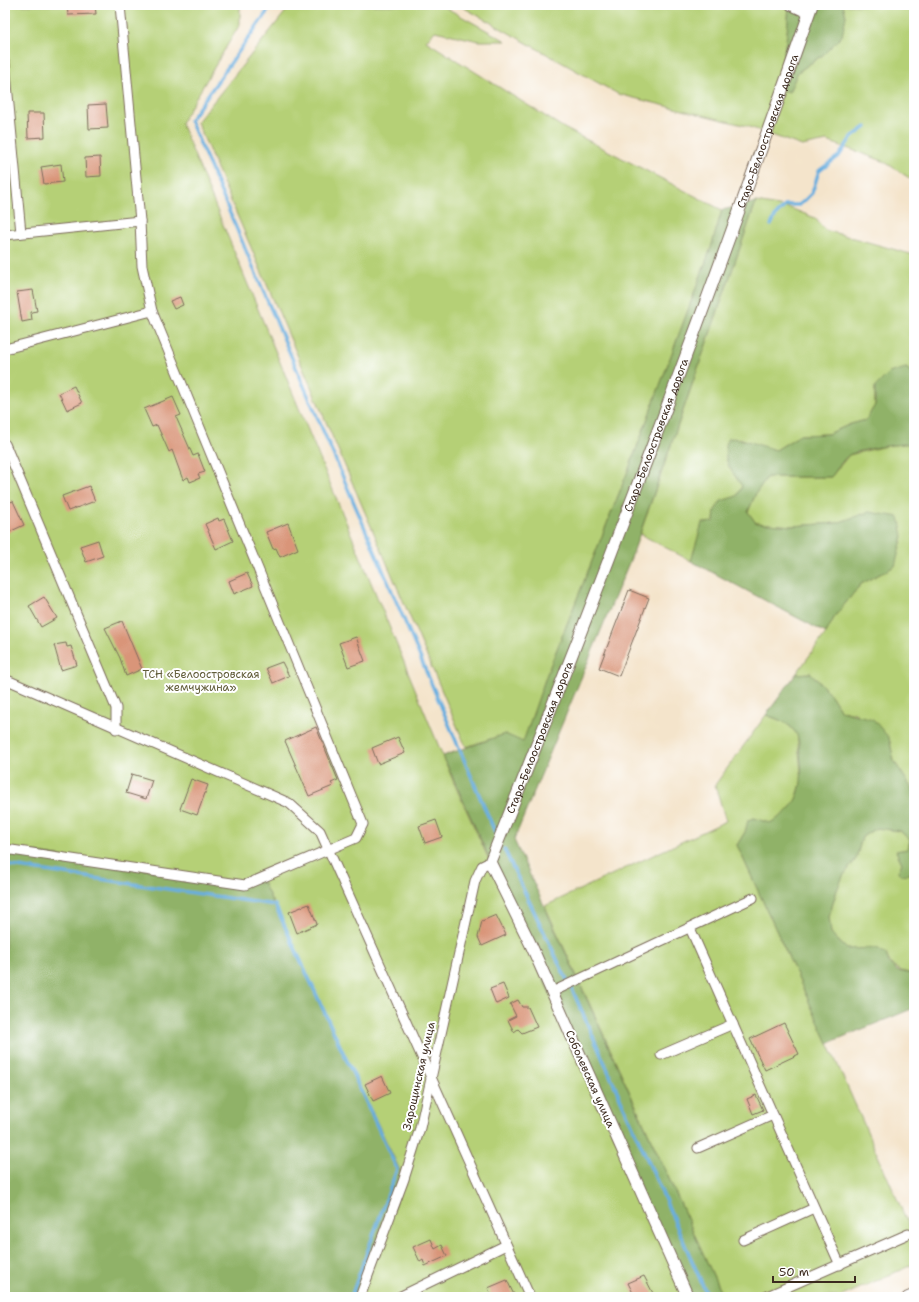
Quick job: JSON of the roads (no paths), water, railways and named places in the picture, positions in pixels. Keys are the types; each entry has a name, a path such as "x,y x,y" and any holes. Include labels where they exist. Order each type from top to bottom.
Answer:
{"street":[{"path":"5,849 245,885 356,838 363,824 152,311 142,266 140,221 120,5"},
{"path":"790,5 810,10"},
{"name":"Старо-Белоостровская дорога","path":"490,862 616,542 762,148 810,10"},
{"path":"5,63 21,233"},
{"path":"5,235 140,221"},
{"path":"5,349 152,311"},
{"path":"5,444 116,708 116,729"},
{"path":"5,679 116,729 289,803 320,831 330,850 431,1080 530,1297"},
{"name":"Соболевская улица","path":"490,862 552,992 688,1297"},
{"name":"Зарощинская улица","path":"360,1297 404,1179 420,1128 475,881 482,866 490,862"},
{"path":"552,992 753,898"},
{"path":"690,928 840,1265"},
{"path":"661,1056 733,1024"},
{"path":"698,1148 773,1115"},
{"path":"743,1240 814,1208"},
{"path":"766,1297 908,1234"},
{"path":"399,1297 506,1245"},
{"path":"907,1297 914,1294"}],"waterway":[{"path":"272,5 190,120 495,832"},
{"path":"771,225 776,215 786,205 799,205 812,193 819,171 839,156 851,138 866,127"},
{"path":"504,849 567,980"},
{"path":"5,865 275,905 397,1169 351,1297"},
{"path":"572,989 708,1297"}],"park label":[{"name":"ТСН «Белоостровская жемчужина»","path":"201,680"}]}
